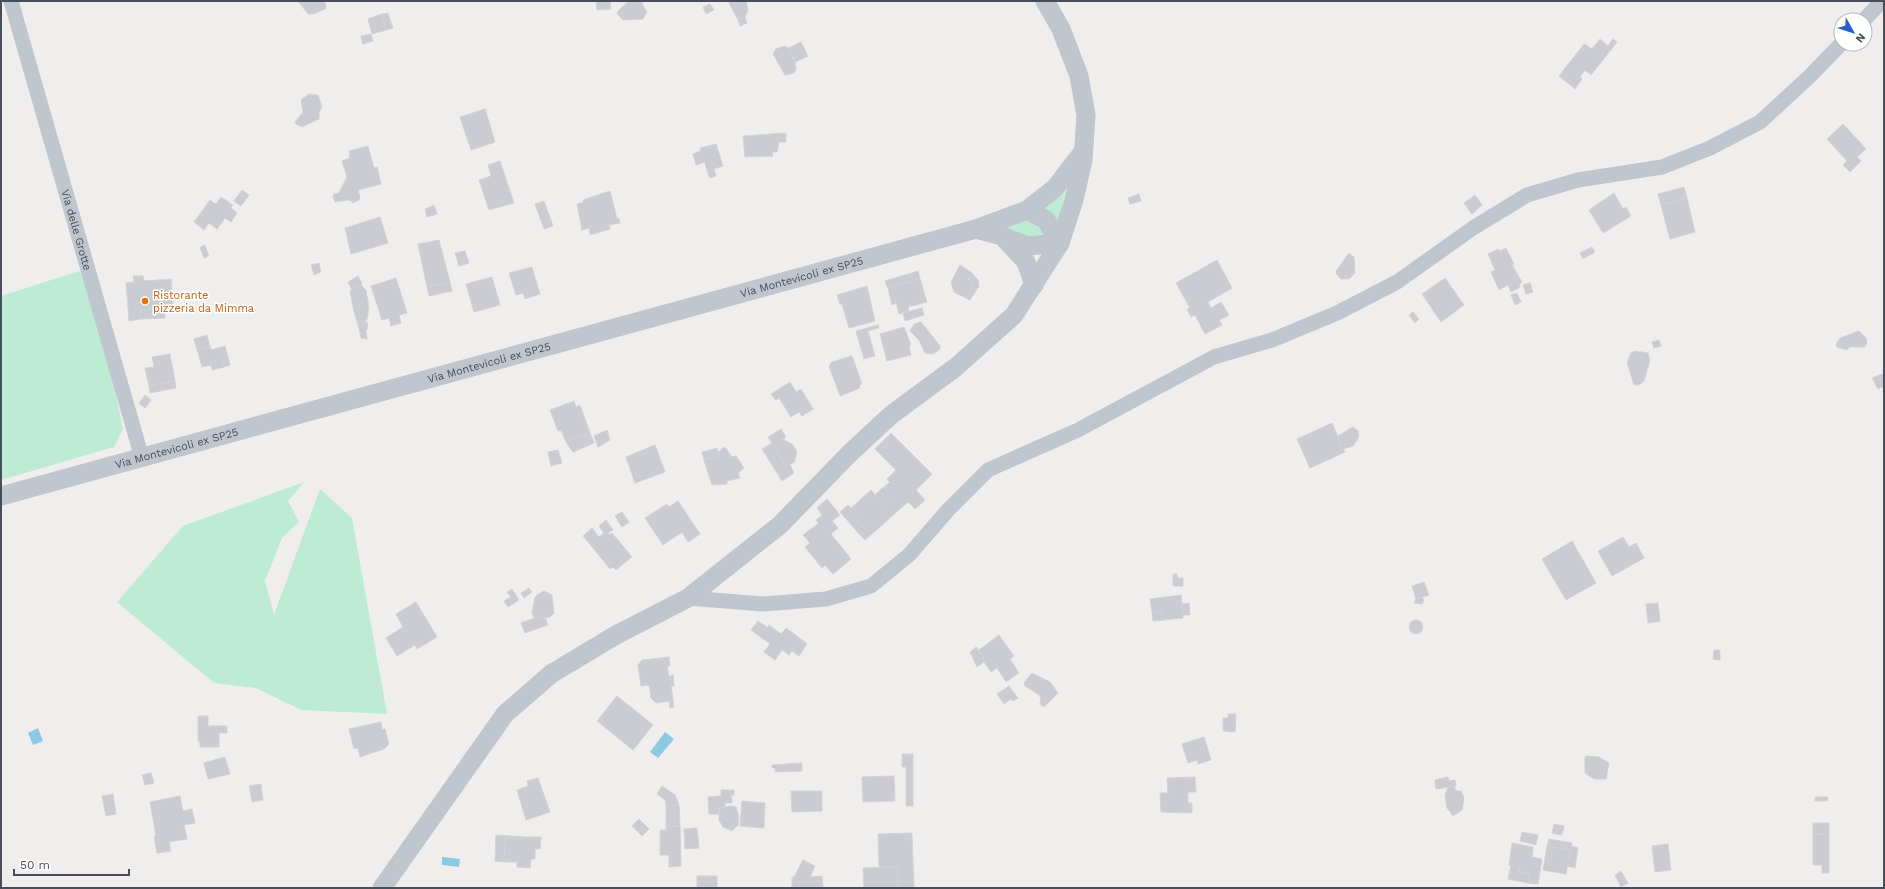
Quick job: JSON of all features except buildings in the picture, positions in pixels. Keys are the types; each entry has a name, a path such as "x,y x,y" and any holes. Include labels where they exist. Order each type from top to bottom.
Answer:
{"street":[{"name":"Via delle Grotte","path":"11,1 142,458"},
{"path":"382,888 505,714 551,674 616,635 688,598 780,525 849,454 891,415 956,367 1014,315 1060,243 1074,200 1083,151 1086,115 1079,76 1061,29 1045,1"},
{"path":"1872,12 1882,1"},
{"path":"688,598 763,604 826,599 872,586 909,556 948,510 988,470 1078,430 1214,357 1272,340 1337,313 1396,282 1473,228 1527,195 1578,180 1662,167 1710,148 1760,122 1809,77 1833,52"},
{"name":"Via Montevicoli ex SP25","path":"1,496 976,229 1027,210 1055,188 1083,151"},
{"path":"1027,210 1046,220 1060,243"},
{"path":"976,229 1002,236 1028,246 1060,243"},
{"path":"1002,236 1026,262 1034,285"}],"green space":[{"path":"1067,187 1058,220 1039,209"},
{"path":"1023,219 1038,223 1050,232 1044,238 1022,236 998,226"},
{"path":"79,271 94,289 123,429 114,447 1,480 1,296"},
{"path":"304,482 288,501 299,522 282,538 265,581 274,615 320,489 352,518 387,714 301,710 256,688 214,683 117,602 183,526"}],"water":[{"path":"38,728 43,741 33,745 28,733"},
{"path":"665,732 674,739 658,758 650,752"},
{"path":"442,857 460,859 459,867 442,865"}],"place":[{"name":"Ristorante pizzeria da Mimma","path":"145,301"}]}
